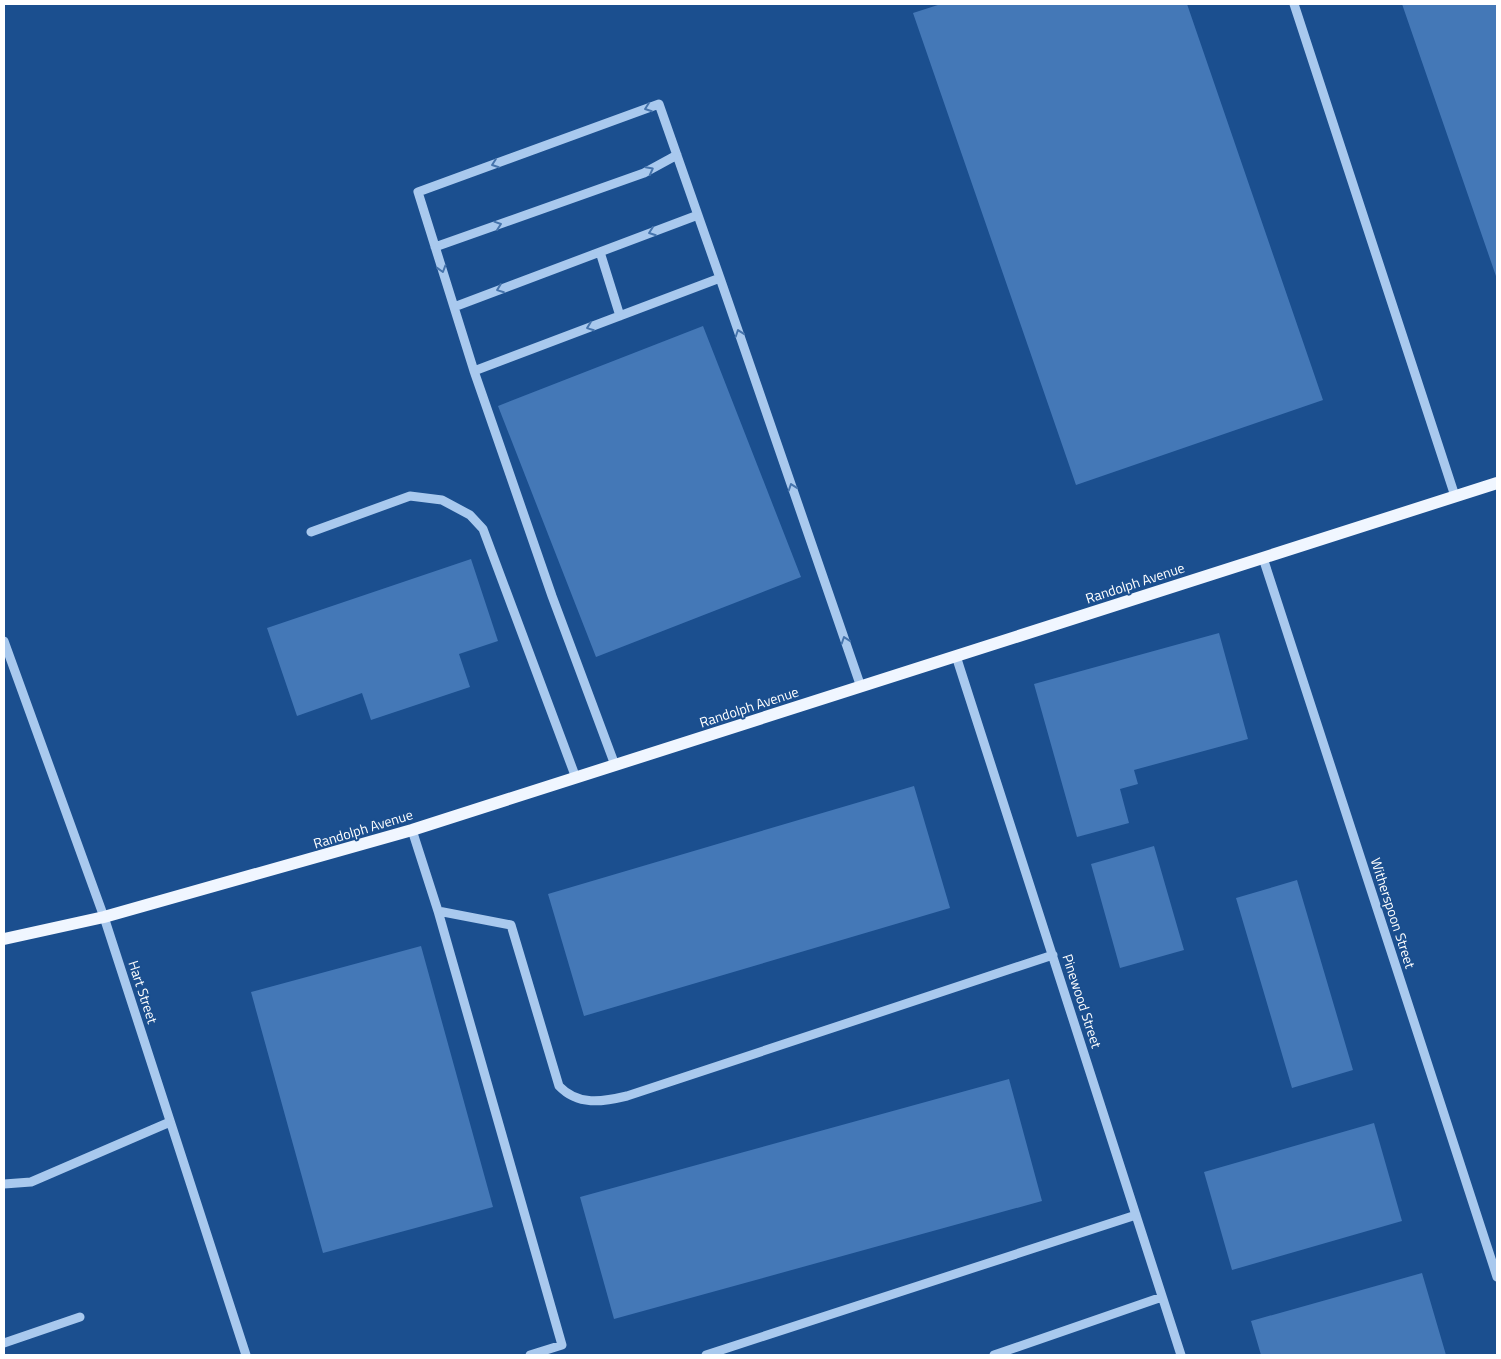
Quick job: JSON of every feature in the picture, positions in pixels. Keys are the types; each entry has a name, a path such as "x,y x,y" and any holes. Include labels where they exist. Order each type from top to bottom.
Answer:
{"main road":[{"name":"Randolph Avenue","path":"4,939 104,917 412,830 1497,483"}],"street":[{"path":"1294,4 1455,496"},
{"path":"615,765 549,586 474,371 418,192 658,104 861,686"},
{"path":"435,247 644,174 677,155"},
{"path":"454,307 698,215"},
{"path":"600,252 620,316"},
{"path":"474,371 720,278"},
{"path":"311,532 410,496 442,500 470,515 483,529 576,778"},
{"name":"Witherspoon Street","path":"1263,558 1497,1277"},
{"name":"Hart Street","path":"4,640 104,917 246,1355"},
{"name":"Pinewood Street","path":"956,656 1181,1355"},
{"path":"412,830 438,910 562,1345 530,1355"},
{"path":"438,910 511,925 559,1086 569,1096 592,1102 627,1096 1052,955"},
{"path":"4,1184 31,1182 170,1122"},
{"path":"706,1355 1136,1215"},
{"path":"994,1355 1162,1297"},
{"path":"4,1343 80,1317"}],"building":[{"path":"941,4 1187,4 1323,400 1076,485 913,13"},
{"path":"1402,4 1497,4 1497,279"},
{"path":"703,326 801,577 596,657 498,406"},
{"path":"471,559 498,641 459,654 470,687 371,720 362,693 297,716 267,628"},
{"path":"1219,633 1248,739 1134,770 1138,784 1120,789 1129,823 1077,837 1034,684"},
{"path":"914,786 950,908 584,1016 548,894"},
{"path":"1154,846 1184,950 1120,968 1091,864"},
{"path":"1297,880 1353,1070 1292,1088 1236,898"},
{"path":"421,946 493,1207 323,1253 251,992"},
{"path":"1009,1079 1042,1201 614,1319 580,1197"},
{"path":"1374,1123 1402,1221 1232,1270 1204,1172"},
{"path":"1422,1273 1446,1355 1261,1355 1251,1321"}]}
